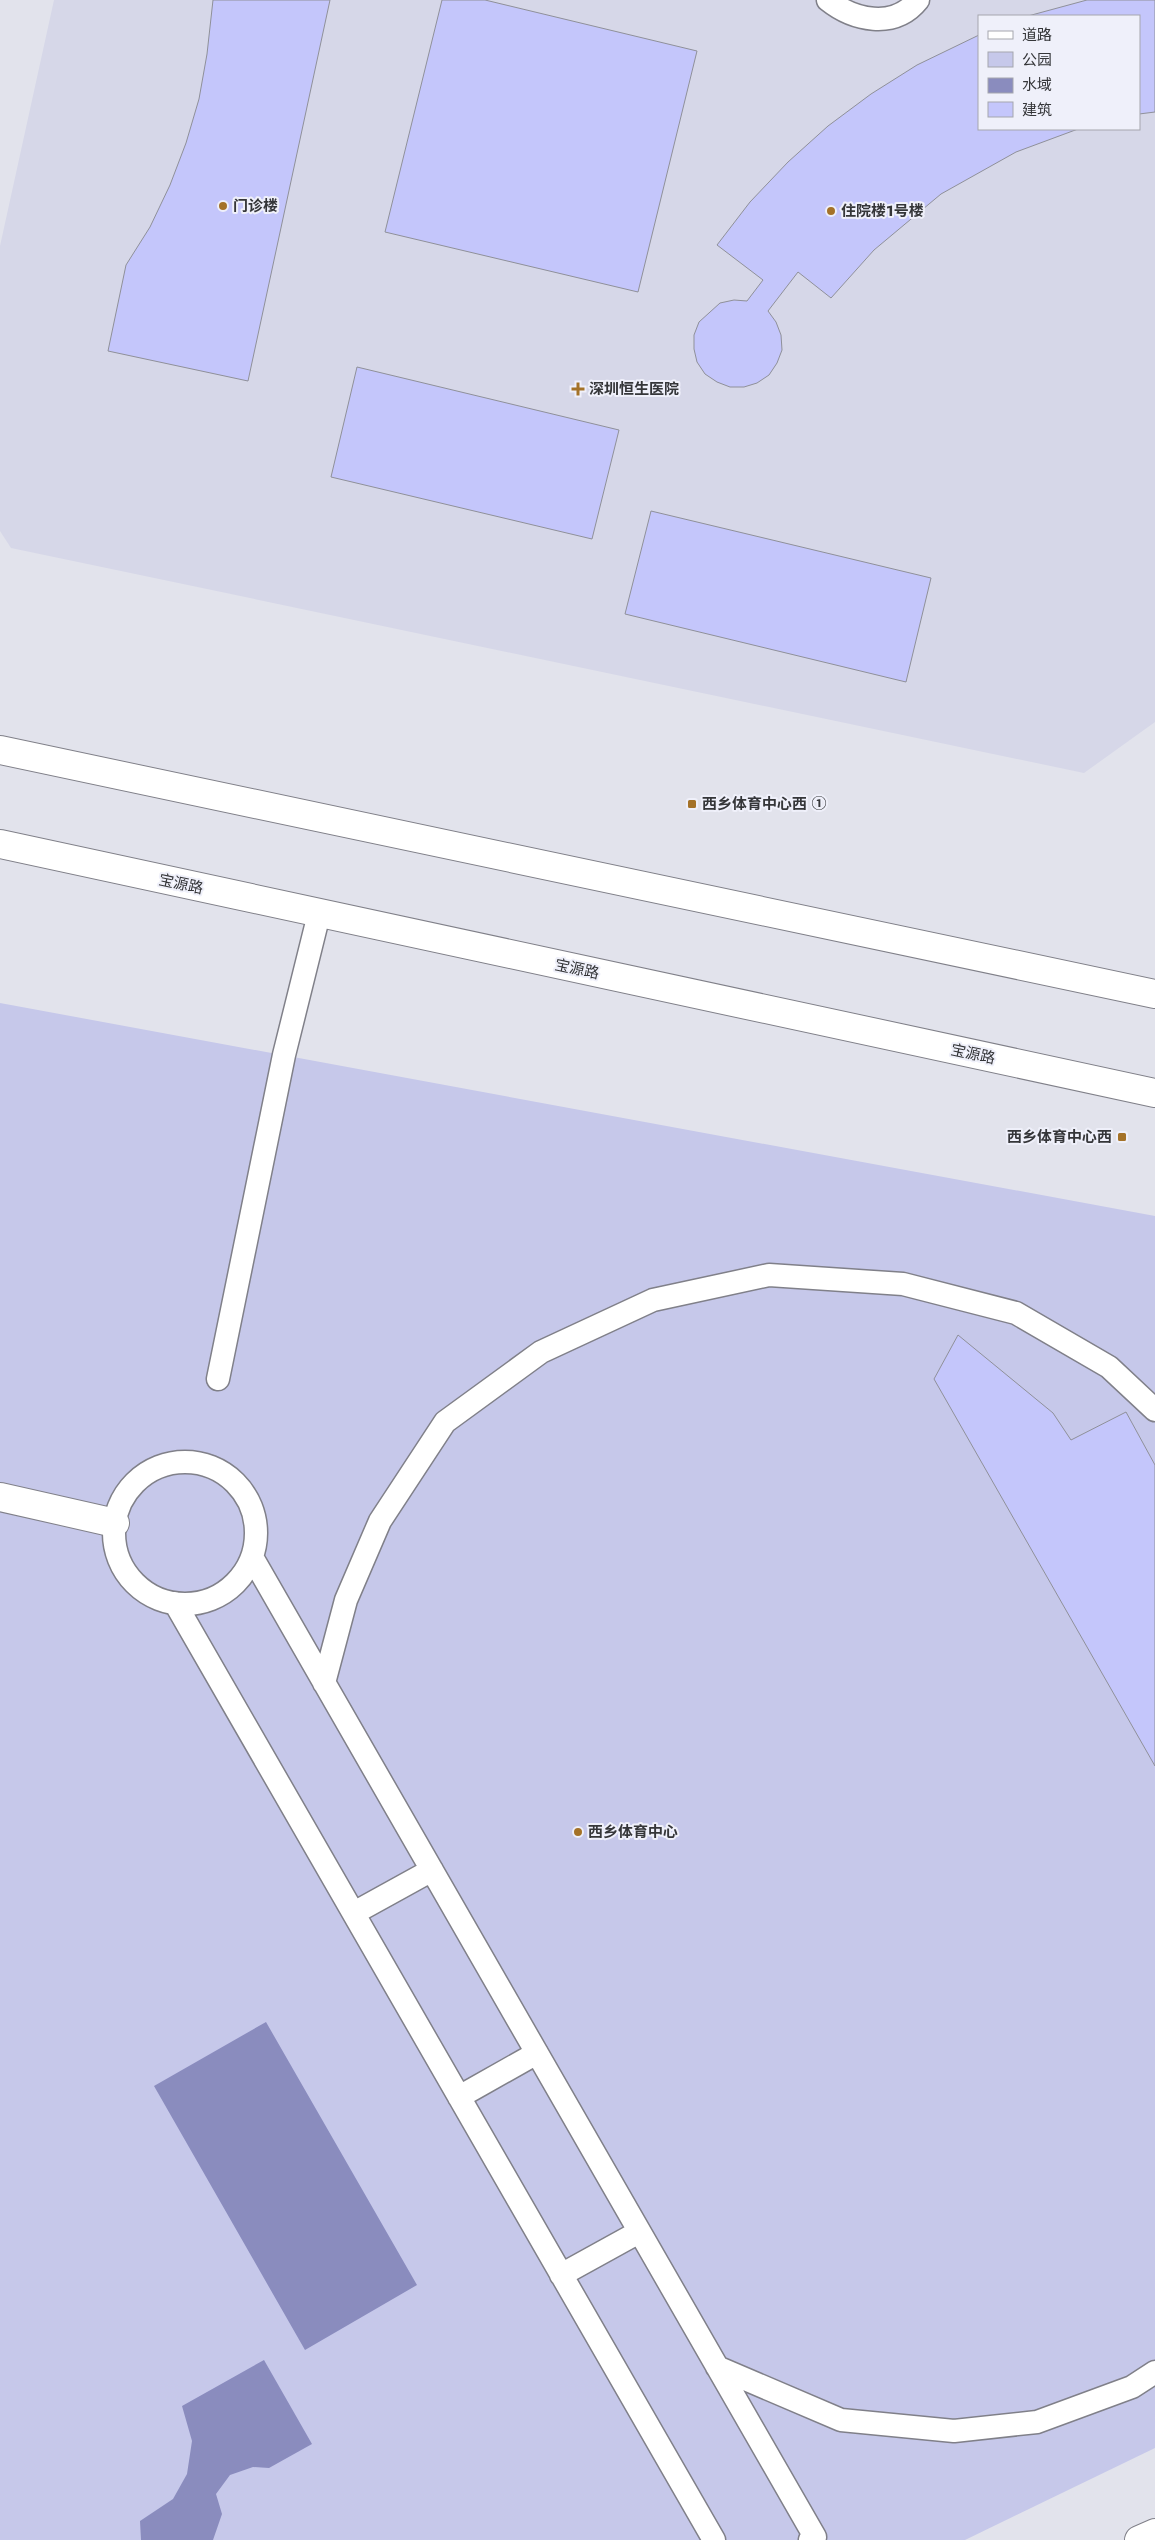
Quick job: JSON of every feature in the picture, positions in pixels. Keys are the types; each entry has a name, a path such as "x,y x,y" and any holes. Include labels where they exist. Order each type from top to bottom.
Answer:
{"main road":[{"path":"0,736 80,768"},
{"path":"0,750 1155,994"},
{"name":"宝源路","path":"0,844 1155,1093"},
{"path":"0,1497 115,1523"},
{"path":"1139,2540 1155,2533"}],"lane":[{"path":"828,0 843,12 860,19 880,20 898,15 918,0"},
{"path":"218,1379 284,1055 319,914"},
{"path":"324,1684 346,1600 380,1521 445,1422 540,1352 653,1300 769,1275 903,1284 1016,1313 1109,1367 1155,1410"},
{"path":"198,1462 221,1471 240,1487 252,1509 256,1533 252,1557 239,1578 221,1594 197,1603 175,1603 154,1597 135,1584 122,1566 114,1545 115,1523 121,1501 134,1483 152,1470 174,1463 198,1462"},
{"path":"252,1557 815,2537 810,2540"},
{"path":"175,1603 714,2540"},
{"path":"354,1913 432,1870"},
{"path":"459,2097 537,2053"},
{"path":"561,2275 639,2232"},
{"path":"717,2367 841,2420 954,2431 1037,2422 1132,2387 1155,2372"}],"shaded area":[{"name":"深圳恒生医院","path":"54,0 1155,0 1155,722 1084,773 11,548 0,531 0,246"}],"green space":[{"name":"西乡体育中心","path":"0,1003 1155,1216 1155,2448 965,2540 0,2540"}],"water":[{"path":"266,2022 417,2285 305,2350 154,2086"},
{"path":"264,2360 312,2444 269,2468 253,2467 230,2475 216,2494 222,2514 213,2540 141,2540 140,2521 173,2499 187,2474 192,2441 182,2406"}],"building":[{"name":"门诊楼","path":"213,0 330,0 248,381 108,351 126,265 150,227 170,185 186,143 199,99 207,54"},
{"path":"442,0 485,0 697,51 638,292 385,232"},
{"path":"1087,0 1155,0 1155,112 1140,114 1140,15 1032,15"},
{"name":"住院楼1号楼","path":"978,35 978,130 1075,130 1016,152 941,194 874,250 831,298 798,272 768,311 776,322 781,335 782,350 777,363 769,375 757,383 744,387 730,387 717,382 705,374 697,362 694,349 694,335 699,322 720,303 734,300 747,301 763,280 717,245 750,202 788,162 828,126 871,94 917,65"},
{"path":"357,367 619,430 592,539 331,477"},
{"path":"651,511 931,578 906,682 625,614"},
{"path":"958,1335 1053,1413 1071,1440 1126,1412 1155,1465 1155,1766 934,1379"}],"place":[{"name":"门诊楼","path":"223,206"},
{"name":"住院楼1号楼","path":"831,211"},
{"name":"深圳恒生医院","path":"578,389"},
{"name":"西乡体育中心西 ①","path":"692,804"},
{"name":"西乡体育中心西","path":"1122,1137"},
{"name":"西乡体育中心","path":"578,1832"}]}
